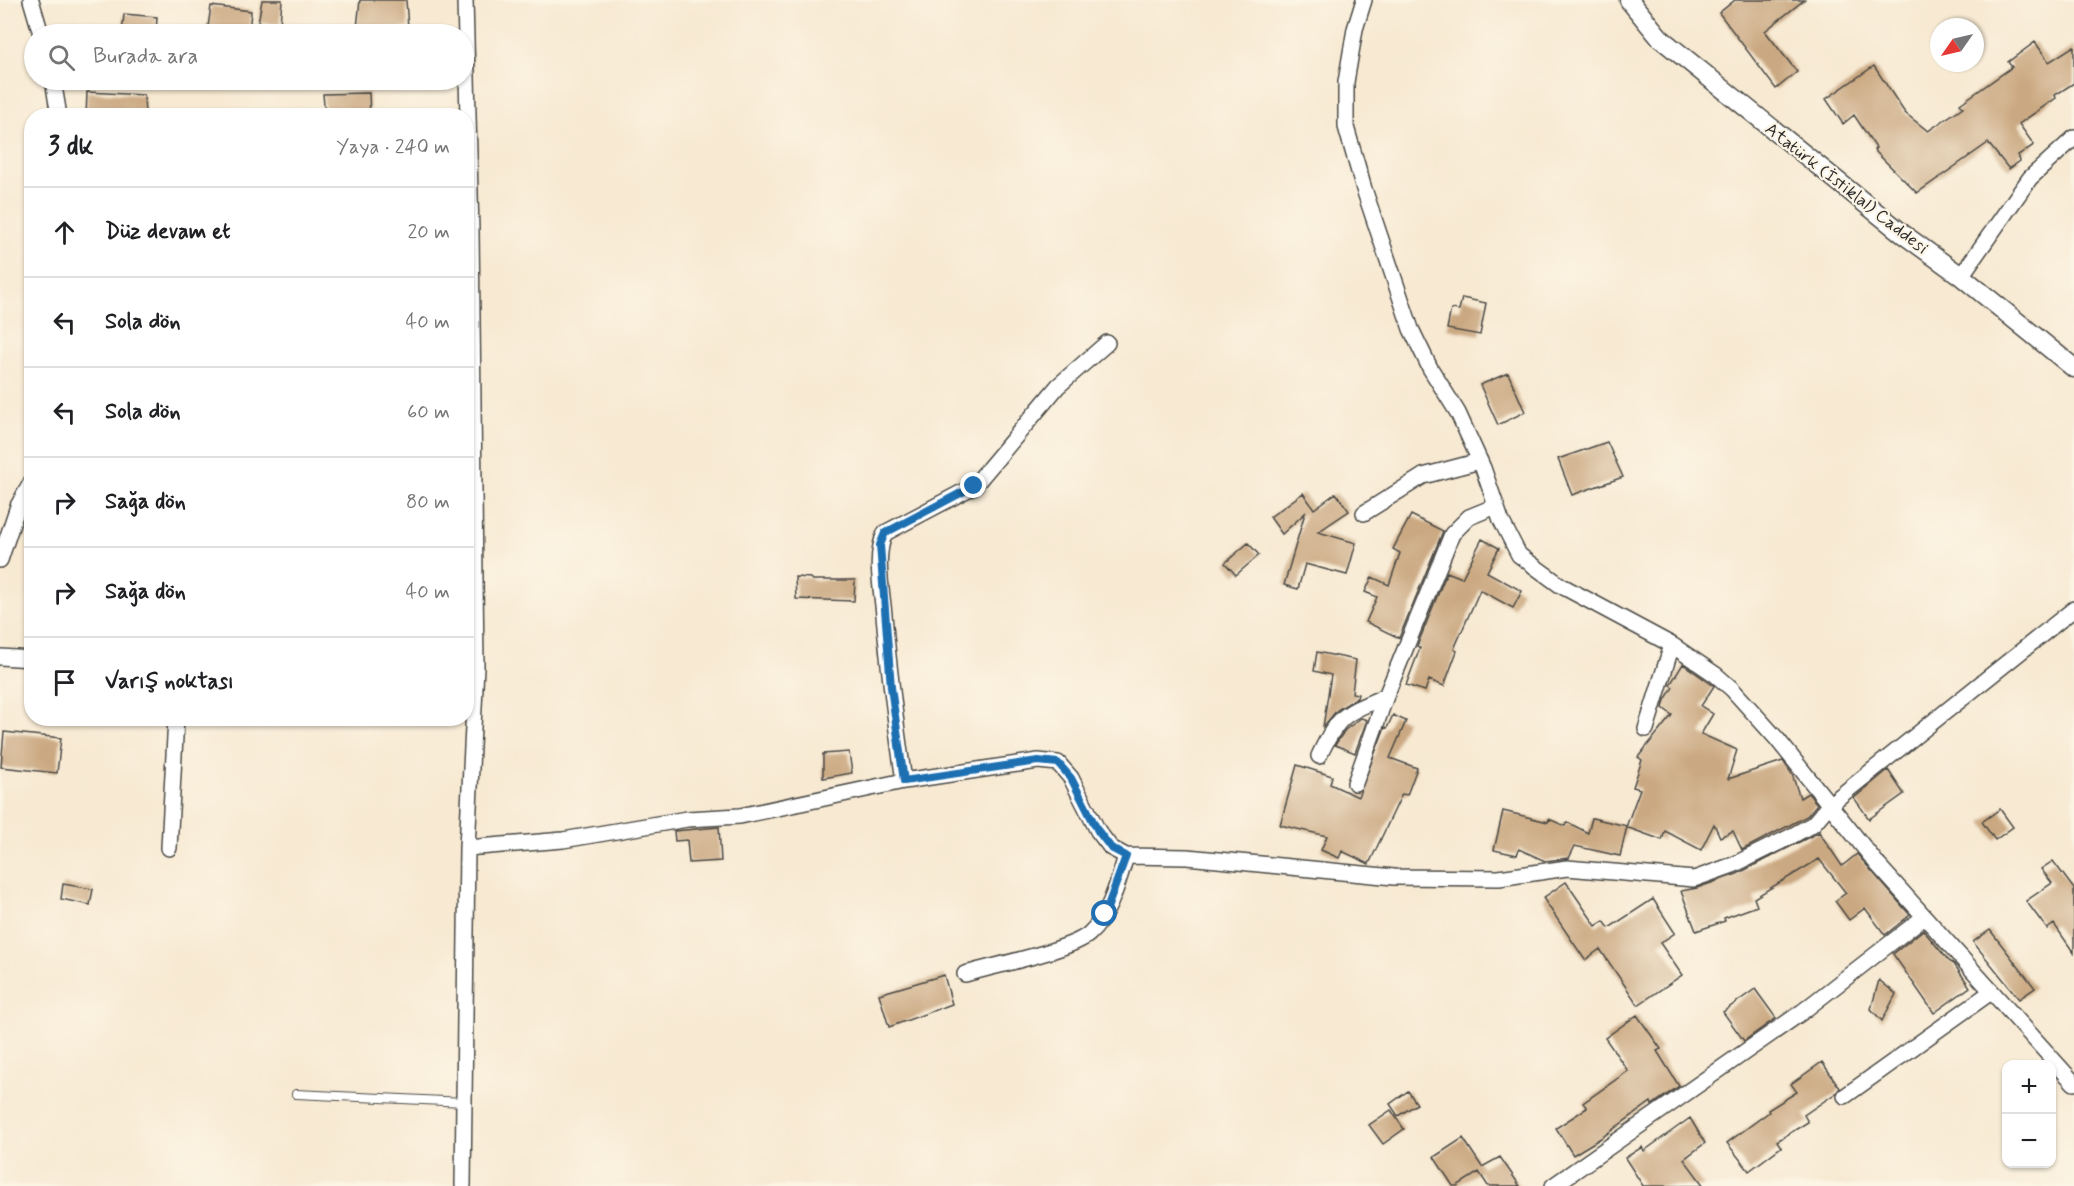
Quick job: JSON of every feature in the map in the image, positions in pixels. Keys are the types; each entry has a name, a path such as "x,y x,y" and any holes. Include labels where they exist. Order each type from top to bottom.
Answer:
{"street":[{"path":"31,0 37,24"},
{"path":"465,0 465,24"},
{"path":"1364,0 1355,29 1346,82 1346,126 1364,189 1411,329 1430,368 1458,413 1519,555 1560,585 1672,645 1716,675 1732,689 1777,739 1878,865 2074,1083"},
{"name":"Atatürk (İstiklal) Caddesi","path":"1629,0 1660,38 1903,234 1961,276 2074,368"},
{"path":"55,90 58,108"},
{"path":"465,90 466,108"},
{"path":"1961,276 2030,178 2074,138"},
{"path":"904,781 891,687 882,586 880,545 885,533 974,486 1058,386 1107,343"},
{"path":"1364,513 1423,476 1479,461"},
{"path":"0,560 18,506 24,495"},
{"path":"1355,783 1386,696 1452,534 1469,517 1496,506"},
{"path":"467,848 563,840 687,819 740,816 904,781 1038,761 1058,763 1071,778 1098,831 1111,848 1126,856 1187,857 1394,877 1499,878 1567,868 1694,879 1733,866 1813,824 1829,805 2074,609"},
{"path":"1646,729 1672,645"},
{"path":"0,657 24,658"},
{"path":"1319,756 1333,727 1348,712 1386,696"},
{"path":"169,848 176,726"},
{"path":"463,1186 470,726"},
{"path":"965,974 1062,947 1088,936 1105,914 1126,856"},
{"path":"1553,1186 1802,1012 1924,917"},
{"path":"1845,1096 1991,992"}],"lane":[{"path":"296,1094 465,1102"}],"building":[{"path":"262,0 282,0 280,24 258,23"},
{"path":"360,0 406,0 408,24 357,24"},
{"path":"1735,0 1804,0 1765,31 1797,72 1776,89 1719,13"},
{"path":"211,6 251,11 250,24 208,24"},
{"path":"124,14 157,17 157,24 123,24"},
{"path":"2035,42 2049,62 2074,46 2074,83 2019,124 2034,145 2018,155 2020,161 2009,169 1988,143 1917,193 1874,150 1876,148 1854,115 1843,124 1826,99 1874,66 1905,113 1928,131 1963,107 1960,104 2012,67 2008,62"},
{"path":"87,92 144,95 145,108 86,108"},
{"path":"369,93 370,108 324,108 323,94"},
{"path":"1462,298 1486,303 1480,335 1447,329 1451,309 1459,310"},
{"path":"1508,373 1525,412 1498,425 1480,385"},
{"path":"1607,442 1623,477 1572,495 1558,459"},
{"path":"1303,493 1314,509 1336,493 1349,511 1318,532 1356,543 1347,575 1305,564 1298,589 1284,585 1305,513 1282,534 1270,517"},
{"path":"1411,515 1443,531 1399,638 1366,622 1377,597 1365,592 1372,577 1389,585 1400,553 1393,549"},
{"path":"1482,539 1499,548 1487,572 1522,591 1513,608 1480,590 1454,649 1457,651 1444,686 1429,680 1425,691 1406,685 1420,648 1417,646 1447,572 1462,578"},
{"path":"1248,543 1259,555 1236,575 1225,563"},
{"path":"795,577 813,580 855,580 854,601 796,599"},
{"path":"1317,652 1356,660 1352,693 1358,694 1357,698 1337,710 1323,727 1331,675 1314,671"},
{"path":"1683,664 1714,686 1701,706 1713,714 1701,734 1737,750 1728,779 1783,761 1792,774 1800,798 1808,793 1817,804 1807,816 1742,850 1733,831 1720,837 1714,824 1701,850 1665,831 1662,840 1626,827 1640,789 1633,787 1642,760 1638,757 1672,715 1663,708 1673,687 1670,685"},
{"path":"1393,715 1406,721 1390,758 1417,768 1407,795 1402,794 1369,864 1342,851 1339,858 1321,850 1327,836 1280,825 1297,765 1332,776 1330,784 1358,797 1385,727 1387,728"},
{"path":"1361,718 1367,720 1355,753 1335,745 1345,730"},
{"path":"4,732 61,738 57,773 1,767"},
{"path":"849,752 852,773 823,778 823,754"},
{"path":"1888,770 1904,794 1869,819 1854,798"},
{"path":"2000,809 2013,827 1995,840 1982,822"},
{"path":"1503,811 1548,822 1549,819 1565,826 1567,822 1588,833 1592,818 1627,826 1620,856 1575,846 1569,858 1545,861 1519,849 1517,855 1494,850"},
{"path":"719,827 721,861 689,863 687,840 675,841 674,831"},
{"path":"1819,832 1842,866 1857,854 1910,915 1885,935 1865,908 1849,920 1835,901 1846,893 1819,859 1754,898 1757,906 1696,931 1681,891 1737,874"},
{"path":"2053,861 2074,889 2074,953 2054,924 2047,929 2026,901 2052,883 2041,869"},
{"path":"1566,882 1596,926 1604,921 1609,928 1653,899 1675,933 1660,943 1682,975 1638,1005 1600,949 1585,960 1543,898"},
{"path":"63,884 93,889 90,905 61,899"},
{"path":"1923,930 1954,964 1970,987 1934,1013 1893,954"},
{"path":"1990,930 2035,988 2019,999 1973,942"},
{"path":"944,975 952,1004 889,1027 879,994"},
{"path":"1879,980 1896,994 1882,1021 1871,1009"},
{"path":"1755,989 1776,1018 1744,1041 1723,1012"},
{"path":"1637,1015 1661,1049 1657,1051 1679,1086 1652,1105 1651,1102 1573,1155 1556,1128 1587,1108 1583,1103 1628,1071 1605,1038"},
{"path":"1822,1062 1840,1088 1804,1115 1808,1122 1777,1141 1781,1147 1749,1171 1727,1143 1769,1112 1768,1110 1797,1092 1791,1084"},
{"path":"1408,1091 1417,1104 1398,1116 1390,1104"},
{"path":"1391,1110 1404,1129 1383,1144 1369,1125"},
{"path":"1690,1118 1705,1143 1684,1159 1704,1186 1643,1186 1625,1158 1642,1147 1644,1151"},
{"path":"1463,1138 1482,1167 1500,1157 1520,1186 1488,1186 1479,1172 1457,1186 1453,1186 1434,1157"}],"route":[{"path":"974,486 885,533 880,545 891,687 904,781 1038,761 1058,763 1071,778 1098,831 1111,848 1126,856 1105,914"}]}
